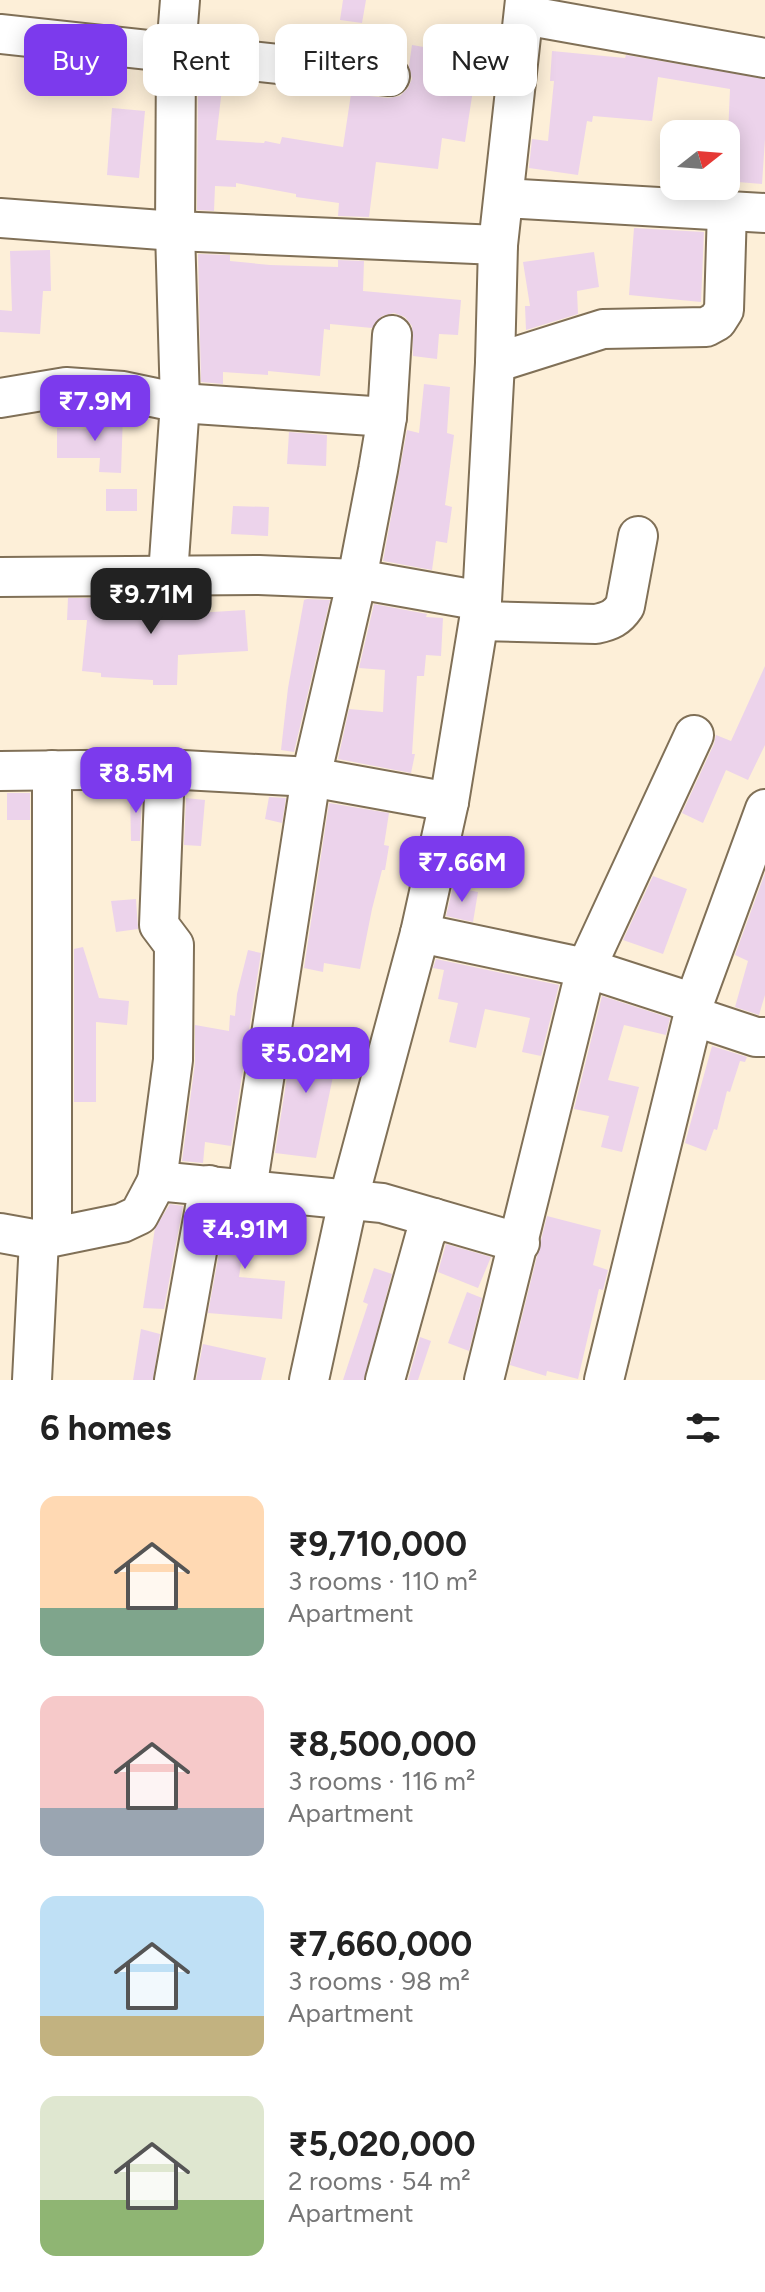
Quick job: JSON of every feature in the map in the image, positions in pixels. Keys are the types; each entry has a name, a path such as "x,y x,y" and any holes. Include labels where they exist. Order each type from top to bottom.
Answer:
{"street":[{"path":"178,24 180,0"},
{"path":"309,1380 348,1201 420,933 449,802 481,611 495,363 498,245 525,7 765,58"},
{"path":"0,34 143,48"},
{"path":"168,575 180,403 175,231 176,96"},
{"path":"505,198 765,213"},
{"path":"495,363 603,329 629,326 706,327 717,321 724,310 727,210"},
{"path":"0,218 175,231 498,245"},
{"path":"247,1189 311,777 357,579 387,417 392,335"},
{"path":"0,398 66,387 123,391 180,403 387,417"},
{"path":"0,577 168,575 357,579 481,611 596,624 619,616 625,606 638,536"},
{"path":"484,1380 586,968 694,735"},
{"path":"0,771 165,769 311,777 449,802"},
{"path":"0,1233 45,1238 122,1223 139,1215 157,1181 173,1060 174,945 159,925 165,769"},
{"path":"32,1380 45,1238 52,770"},
{"path":"604,1380 693,1010 765,809"},
{"path":"420,933 586,968 756,1037 765,1037"},
{"path":"157,1181 382,1203 520,1243"},
{"path":"174,1380 209,1185"},
{"path":"385,1380 425,1236 434,1218"}],"building":[{"path":"343,0 366,0 362,23 340,20"},
{"path":"412,45 423,47 423,96 472,96 465,142 442,138 438,169 376,162 369,217 338,216 339,203 236,183 236,187 215,186 214,211 197,210 198,96 221,96 216,140 280,144 282,137 343,147 351,96 407,96 412,79 409,66"},
{"path":"552,51 625,58 626,55 765,79 762,184 740,182 740,120 729,120 730,89 658,77 652,121 593,116 592,122 587,121 578,175 529,168 532,139 548,141 554,81 550,81"},
{"path":"112,108 145,111 139,178 107,175"},
{"path":"634,228 704,232 701,302 629,295"},
{"path":"50,250 51,291 43,291 40,334 0,332 0,310 12,311 10,251"},
{"path":"594,252 599,287 577,291 578,314 526,330 525,306 530,306 523,262"},
{"path":"198,254 230,255 230,261 270,265 338,267 338,260 364,261 363,291 461,300 458,335 439,334 437,359 413,356 412,326 405,317 394,313 382,316 372,328 330,324 330,330 324,329 320,376 268,371 268,375 223,372 223,384 201,382"},
{"path":"424,384 450,387 447,433 454,435 445,505 452,507 447,543 436,541 432,570 383,561 407,430 419,433"},
{"path":"101,412 123,414 121,473 99,472 100,458 57,458 57,428 101,429"},
{"path":"289,432 327,435 326,466 287,464"},
{"path":"106,489 137,489 137,511 106,511"},
{"path":"233,506 269,507 268,536 231,534"},
{"path":"68,598 179,598 180,614 245,610 248,651 178,655 177,685 153,685 153,680 101,677 101,673 82,671 87,620 67,620"},
{"path":"304,600 330,600 294,752 281,750 288,688"},
{"path":"374,604 427,614 426,617 443,618 441,656 426,655 424,676 417,676 412,754 415,754 411,773 338,759 349,709 383,712 385,670 359,668"},
{"path":"765,666 765,745 748,780 726,770 703,823 682,813 716,735 731,741"},
{"path":"130,791 142,791 140,841 131,841"},
{"path":"7,793 30,793 30,820 7,820"},
{"path":"269,797 286,798 282,823 265,819"},
{"path":"186,798 205,800 201,846 184,845"},
{"path":"329,803 389,813 384,845 389,846 360,969 324,963 323,972 304,968"},
{"path":"765,873 765,995 759,1015 735,1007 748,961 735,955"},
{"path":"653,876 687,889 663,954 623,940"},
{"path":"453,887 478,892 473,922 446,916"},
{"path":"136,899 138,929 116,932 111,901"},
{"path":"83,947 99,998 129,1001 127,1025 96,1022 96,1102 74,1102 74,949"},
{"path":"248,950 261,953 231,1146 205,1142 203,1163 182,1161 195,1063 195,1025 229,1031 230,1015 235,1016"},
{"path":"436,959 559,985 541,1056 522,1052 530,1018 485,1009 476,1048 449,1042 458,1003 438,999 444,970 433,968"},
{"path":"602,996 670,1018 666,1035 624,1025 608,1080 639,1087 622,1152 601,1147 609,1116 574,1109"},
{"path":"294,1033 340,1043 316,1158 275,1153"},
{"path":"712,1046 747,1057 745,1062 740,1061 730,1092 727,1091 717,1130 714,1129 706,1151 685,1143"},
{"path":"170,1204 183,1206 164,1309 143,1308 155,1228"},
{"path":"227,1210 287,1216 285,1232 246,1228 239,1277 285,1281 282,1319 208,1313"},
{"path":"547,1216 601,1230 593,1265 608,1270 603,1290 599,1289 578,1379 547,1371 546,1376 510,1365"},
{"path":"446,1244 491,1257 478,1288 438,1272"},
{"path":"374,1268 392,1274 364,1380 343,1380 368,1304 363,1302"},
{"path":"467,1292 482,1298 469,1351 448,1343"},
{"path":"141,1329 160,1334 153,1380 133,1380"},
{"path":"420,1337 431,1341 418,1380 408,1380"},
{"path":"203,1344 266,1358 261,1380 196,1380"}]}
